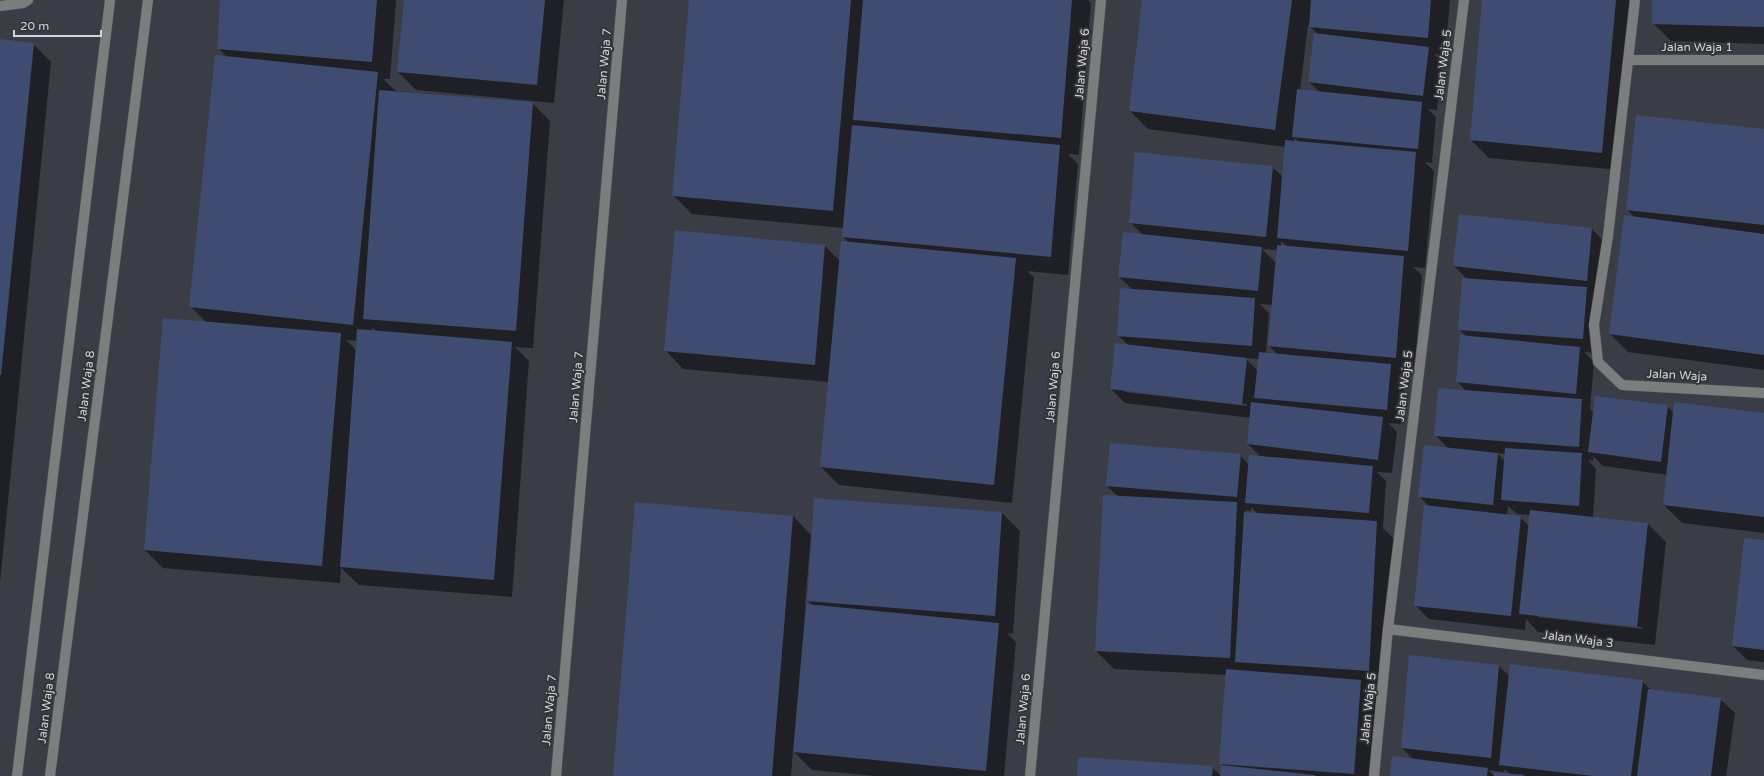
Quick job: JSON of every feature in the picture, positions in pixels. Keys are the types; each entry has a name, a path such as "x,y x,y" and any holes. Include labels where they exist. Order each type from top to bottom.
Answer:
{"street":[{"path":"0,6 23,3 28,0"},
{"name":"Jalan Waja 8","path":"17,776 110,0"},
{"name":"Jalan Waja 8","path":"50,776 148,0"},
{"name":"Jalan Waja 7","path":"556,776 622,0"},
{"name":"Jalan Waja 6","path":"1030,776 1101,0"},
{"name":"Jalan Waja 5","path":"1374,776 1388,629 1464,0"},
{"path":"1630,60 1635,0"},
{"name":"Jalan Waja 1","path":"1630,60 1764,60"},
{"name":"Jalan Waja","path":"1630,60 1608,236 1594,325 1598,362 1622,385 1764,393"},
{"name":"Jalan Waja 3","path":"1388,629 1764,675"}],"shaded area":[{"path":"0,0 1764,0 1764,776 0,776"}],"building":[{"path":"220,0 377,0 372,62 217,49"},
{"path":"404,0 545,0 537,85 397,72"},
{"path":"689,0 851,0 833,211 672,196"},
{"path":"863,0 1072,0 1061,138 853,120"},
{"path":"1142,0 1292,0 1275,130 1129,111"},
{"path":"1311,0 1431,0 1428,38 1309,27"},
{"path":"1482,0 1616,0 1602,153 1470,140"},
{"path":"1652,0 1764,0 1764,27 1652,24"},
{"path":"1314,33 1429,47 1423,96 1308,82"},
{"path":"0,39 34,43 1,375 0,375"},
{"path":"215,55 378,72 353,325 189,307"},
{"path":"1297,89 1422,102 1418,149 1292,137"},
{"path":"379,90 533,102 516,331 363,319"},
{"path":"1636,115 1764,129 1764,225 1626,210"},
{"path":"852,125 1060,145 1051,257 842,237"},
{"path":"1285,140 1416,152 1408,251 1277,238"},
{"path":"1135,152 1273,166 1266,237 1129,223"},
{"path":"1459,214 1592,228 1587,281 1453,266"},
{"path":"1624,215 1764,234 1764,355 1609,334"},
{"path":"675,230 825,245 815,365 664,351"},
{"path":"1123,232 1262,247 1258,291 1118,277"},
{"path":"841,241 1016,258 994,485 820,467"},
{"path":"1277,245 1404,256 1396,358 1268,346"},
{"path":"1462,278 1587,287 1583,339 1458,330"},
{"path":"1120,288 1255,298 1252,346 1117,336"},
{"path":"163,318 341,333 322,566 144,550"},
{"path":"357,329 512,342 494,580 340,567"},
{"path":"1460,335 1580,347 1576,394 1456,382"},
{"path":"1115,343 1247,358 1242,405 1110,389"},
{"path":"1259,352 1391,364 1387,410 1254,398"},
{"path":"1438,388 1582,399 1579,447 1434,436"},
{"path":"1595,396 1668,405 1661,462 1588,452"},
{"path":"1251,402 1383,417 1378,460 1247,444"},
{"path":"1674,402 1764,413 1764,517 1663,505"},
{"path":"1110,443 1241,454 1237,497 1106,486"},
{"path":"1424,445 1498,453 1493,505 1418,497"},
{"path":"1505,448 1582,453 1579,506 1501,500"},
{"path":"1249,455 1373,466 1369,513 1245,503"},
{"path":"1103,495 1237,502 1230,658 1095,651"},
{"path":"814,498 1002,512 995,616 807,601"},
{"path":"635,502 793,516 772,776 613,776"},
{"path":"1424,505 1521,516 1511,616 1414,606"},
{"path":"1530,510 1648,523 1637,627 1519,614"},
{"path":"1244,512 1377,521 1369,671 1235,662"},
{"path":"1744,538 1764,540 1764,650 1732,646"},
{"path":"806,604 999,623 986,771 793,752"},
{"path":"1409,655 1499,665 1491,758 1401,748"},
{"path":"1510,664 1643,680 1631,776 1593,776 1499,765"},
{"path":"1226,669 1361,680 1354,774 1219,764"},
{"path":"1648,689 1721,698 1711,776 1637,776"},
{"path":"1392,756 1488,768 1487,776 1390,776"},
{"path":"1078,757 1213,766 1212,776 1077,776"},
{"path":"1221,765 1315,775 1315,776 1220,776"},
{"path":"1494,772 1524,775 1524,776 1494,776"}]}
